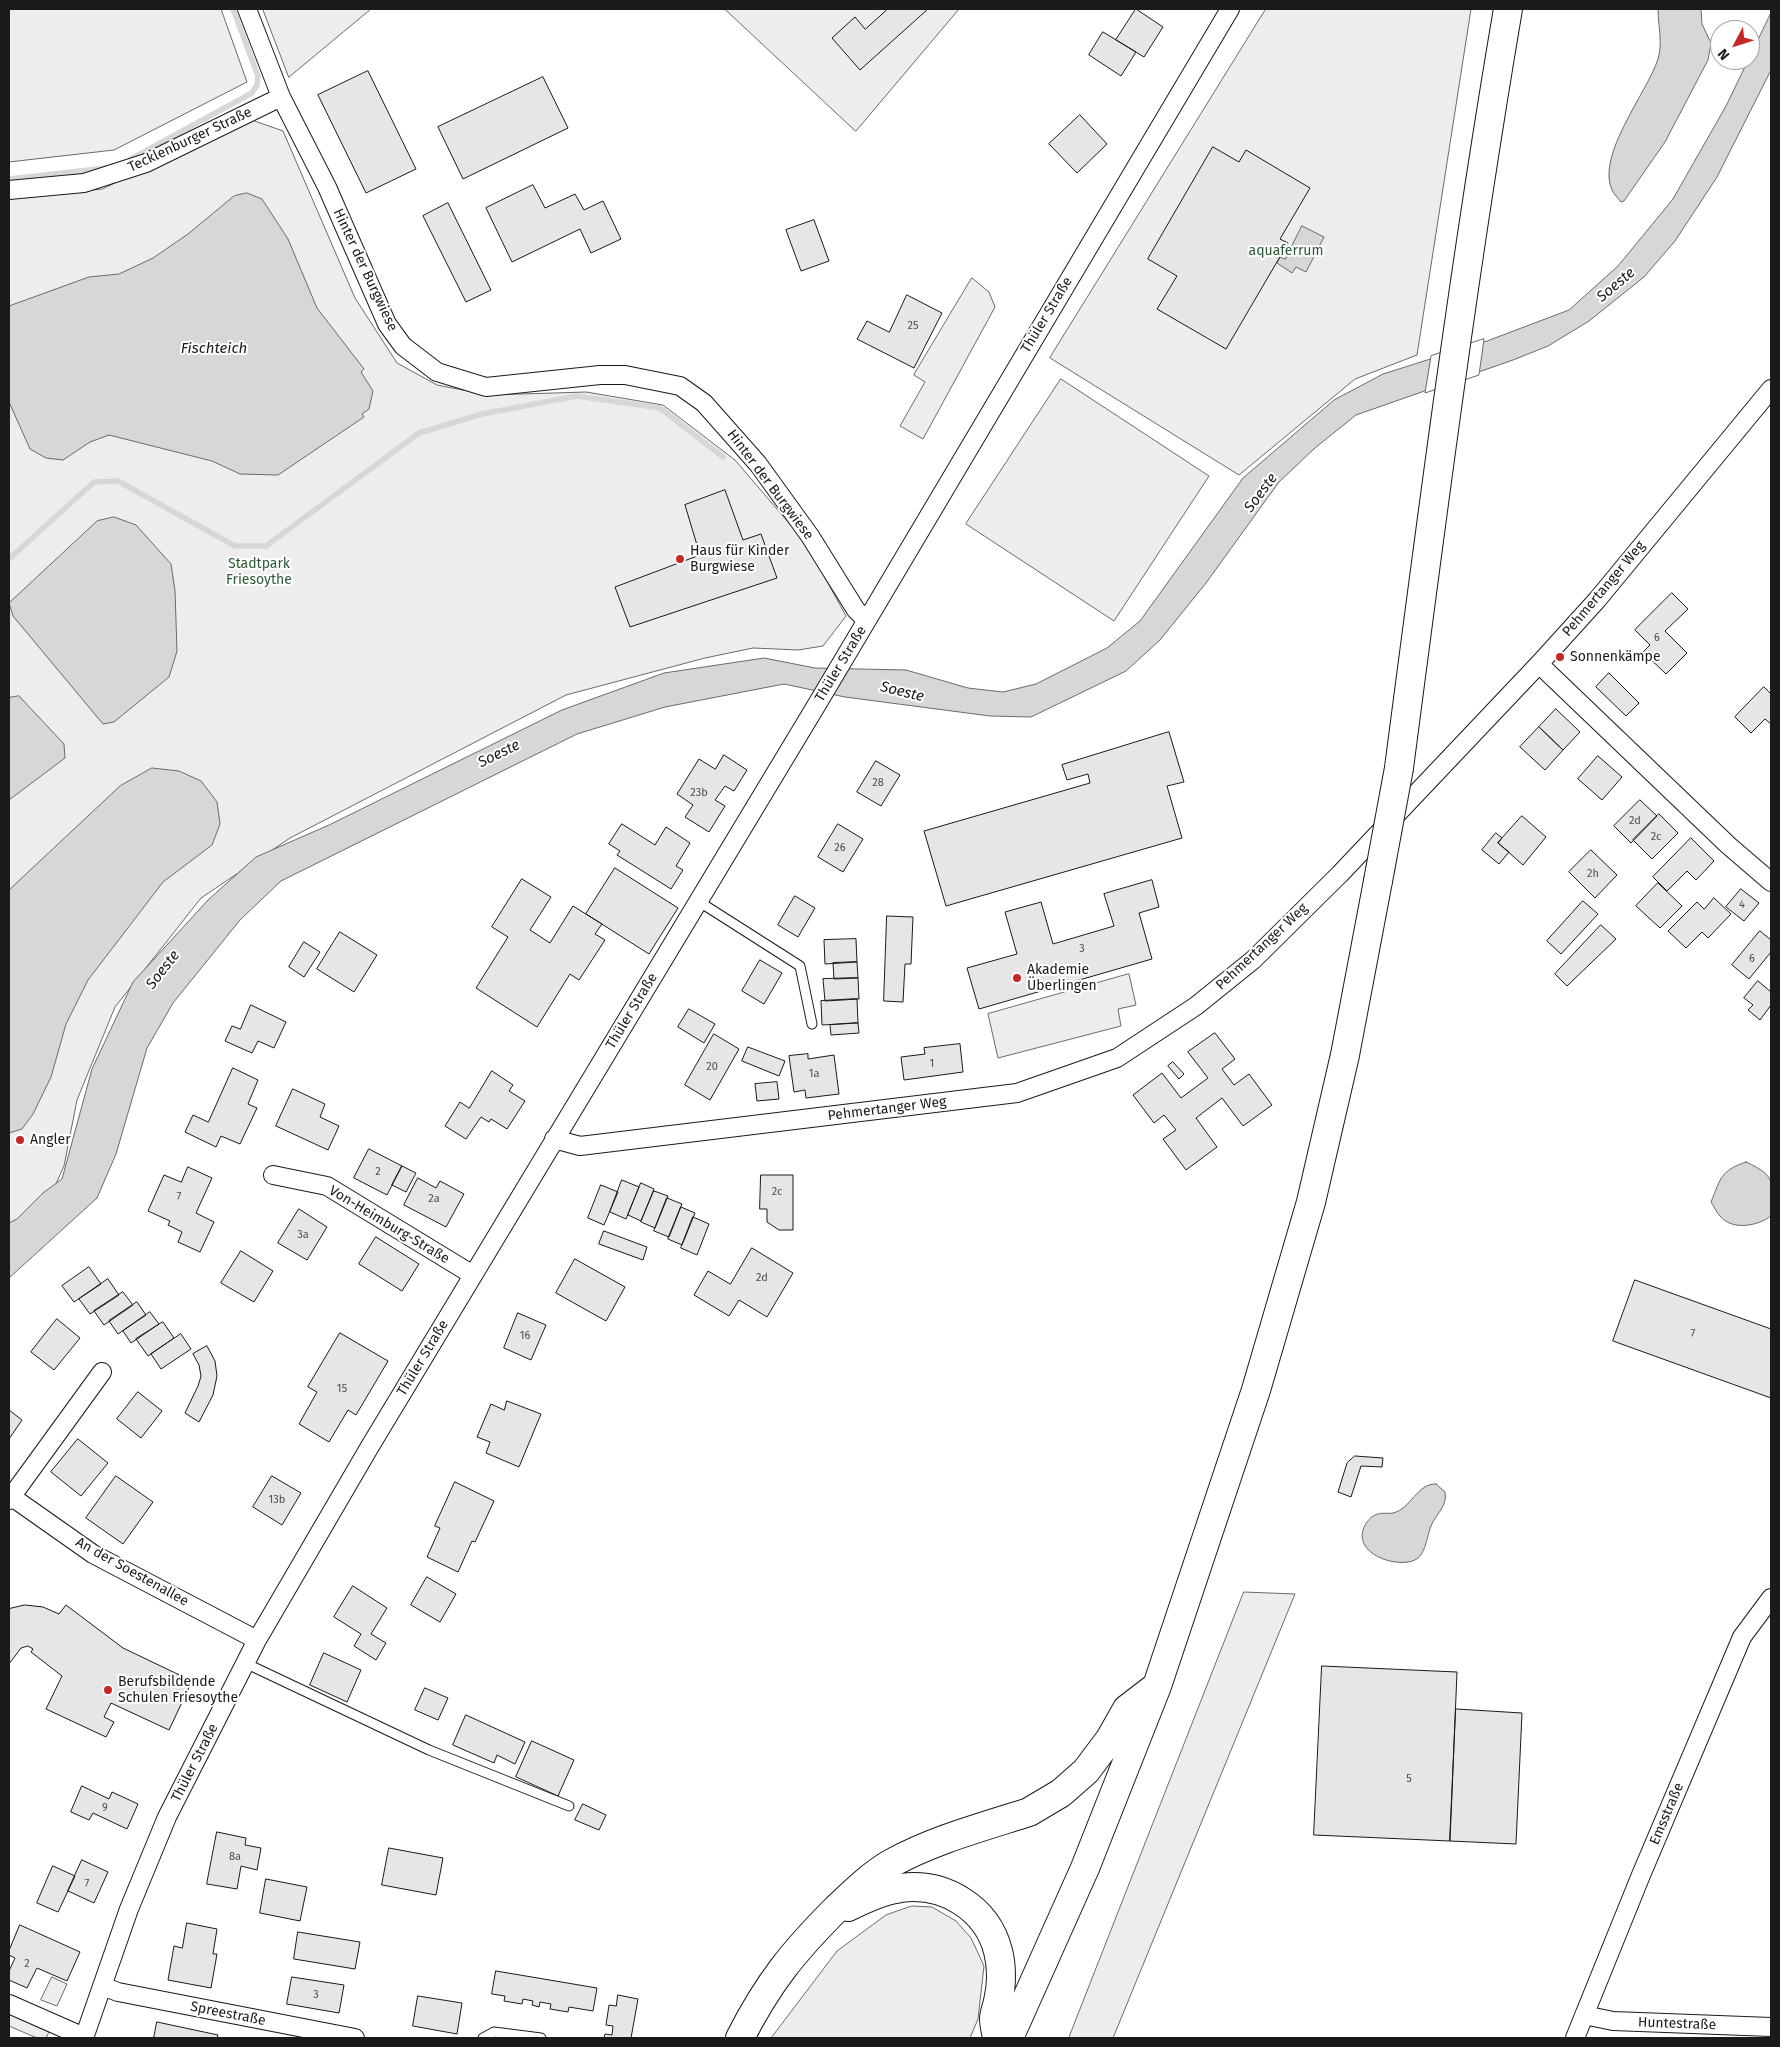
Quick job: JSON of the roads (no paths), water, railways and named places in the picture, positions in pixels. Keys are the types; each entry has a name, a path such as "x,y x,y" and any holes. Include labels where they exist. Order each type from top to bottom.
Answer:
{"highway":[{"path":"1010,2038 1085,1868 1157,1686 1256,1390 1311,1202 1345,1055 1399,768 1446,409 1491,108 1508,9"},
{"path":"740,2038 756,2006 788,1959 862,1884 888,1865 945,1839 1028,1812 1061,1792 1086,1771 1110,1739 1127,1708 1157,1686"},
{"path":"828,1917 870,1897 900,1888 924,1886 947,1893 965,1902 979,1915 990,1931 998,1951 1001,1976 999,1998 994,2019 997,2038"}],"street":[{"name":"Hinter der Burgwiese","path":"247,9 280,97 327,187 388,324 403,346 437,372 486,388 600,375 625,375 680,386 704,403 753,458 810,536 856,610 866,620"},
{"name":"Thüler Straße","path":"84,2038 129,1909 167,1818 257,1640 554,1139 822,695 1230,9"},
{"name":"Tecklenburger Straße","path":"9,190 84,183 146,164 280,97"},
{"name":"Pehmertanger Weg","path":"554,1139 580,1146 984,1098 1017,1093 1118,1058 1196,1006 1253,960 1340,874 1597,600 1771,389"},
{"path":"1539,664 1728,845 1771,882"},
{"name":"Von-Heimburg-Straße","path":"273,1175 327,1186 473,1275"},
{"name":"An der Soestenallee","path":"102,1372 10,1499 93,1554 257,1640"},
{"name":"Emsstraße","path":"1575,2038 1742,1637 1771,1598"},
{"name":"Spreestraße","path":"102,1986 118,1992 355,2038"},
{"path":"9,2004 84,2038"},
{"name":"Huntestraße","path":"1584,2015 1613,2021 1771,2027"}],"lane":[{"path":"698,901 800,966 812,1024"},
{"path":"245,1663 428,1750 569,1806"},
{"path":"483,2038 494,2032 541,2038"}],"water":[{"path":"1658,9 1701,9 1702,24 1710,41 1708,60 1665,142 1624,201 1621,202 1612,190 1609,176 1611,160 1625,124 1658,59 1660,40"},
{"name":"Soeste","path":"1771,13 1771,70 1717,177 1675,241 1644,277 1589,321 1548,346 1356,415 1315,448 1279,482 1206,583 1160,640 1126,671 1031,717 990,716 845,697 784,684 665,707 577,734 281,881 240,920 173,1003 147,1048 116,1154 97,1198 9,1278 9,1223 17,1219 43,1193 62,1179 92,1069 133,982 208,900 256,857 329,825 562,710 664,673 764,658 815,668 906,670 968,688 1003,692 1036,684 1107,648 1140,621 1243,478 1334,400 1383,374 1487,341 1569,310 1618,266 1673,199 1726,106 1743,70 1760,70 1760,36"},
{"name":"Fischteich","path":"247,193 262,199 288,239 317,308 364,369 361,372 373,391 369,409 362,414 364,417 278,475 240,474 212,461 109,435 90,442 63,460 46,458 30,449 9,402 9,306 89,277 119,274 153,258 188,234 234,196"},
{"path":"1302,226 1324,237 1306,272 1296,267 1292,273 1277,263 1280,257 1285,259"},
{"path":"114,517 136,525 171,564 175,591 177,651 169,677 114,722 103,724 13,616 9,603 97,521"},
{"path":"19,696 64,744 65,758 9,800 9,698"},
{"path":"152,768 179,771 201,781 217,802 220,824 212,845 163,882 88,980 66,1024 51,1077 33,1114 22,1129 9,1133 9,890 120,786"},
{"path":"1746,1162 1764,1172 1771,1182 1771,1216 1752,1224 1731,1224 1725,1221 1711,1202 1722,1176 1737,1165"},
{"path":"1436,1484 1445,1492 1445,1502 1433,1522 1425,1547 1418,1558 1411,1561 1392,1562 1373,1554 1366,1547 1362,1539 1363,1530 1371,1518 1377,1514 1399,1511 1424,1488"}],"waterway":[{"path":"131,159 252,93 257,85 258,76 233,9"},
{"path":"9,179 106,168"},
{"path":"9,559 94,482 118,481 235,546 266,546 419,433 482,414 577,396 660,408 723,457"}],"place":[{"name":"Haus für Kinder Burgwiese","path":"680,559"},
{"name":"Sonnenkämpe","path":"1560,657"},
{"name":"Akademie Überlingen","path":"1017,978"},
{"name":"Angler","path":"20,1140"},
{"name":"Berufsbildende Schulen Friesoythe","path":"108,1690"}],"park label":[{"name":"aquaferrum","path":"1286,251"},
{"name":"Stadtpark Friesoythe","path":"259,572"}]}
